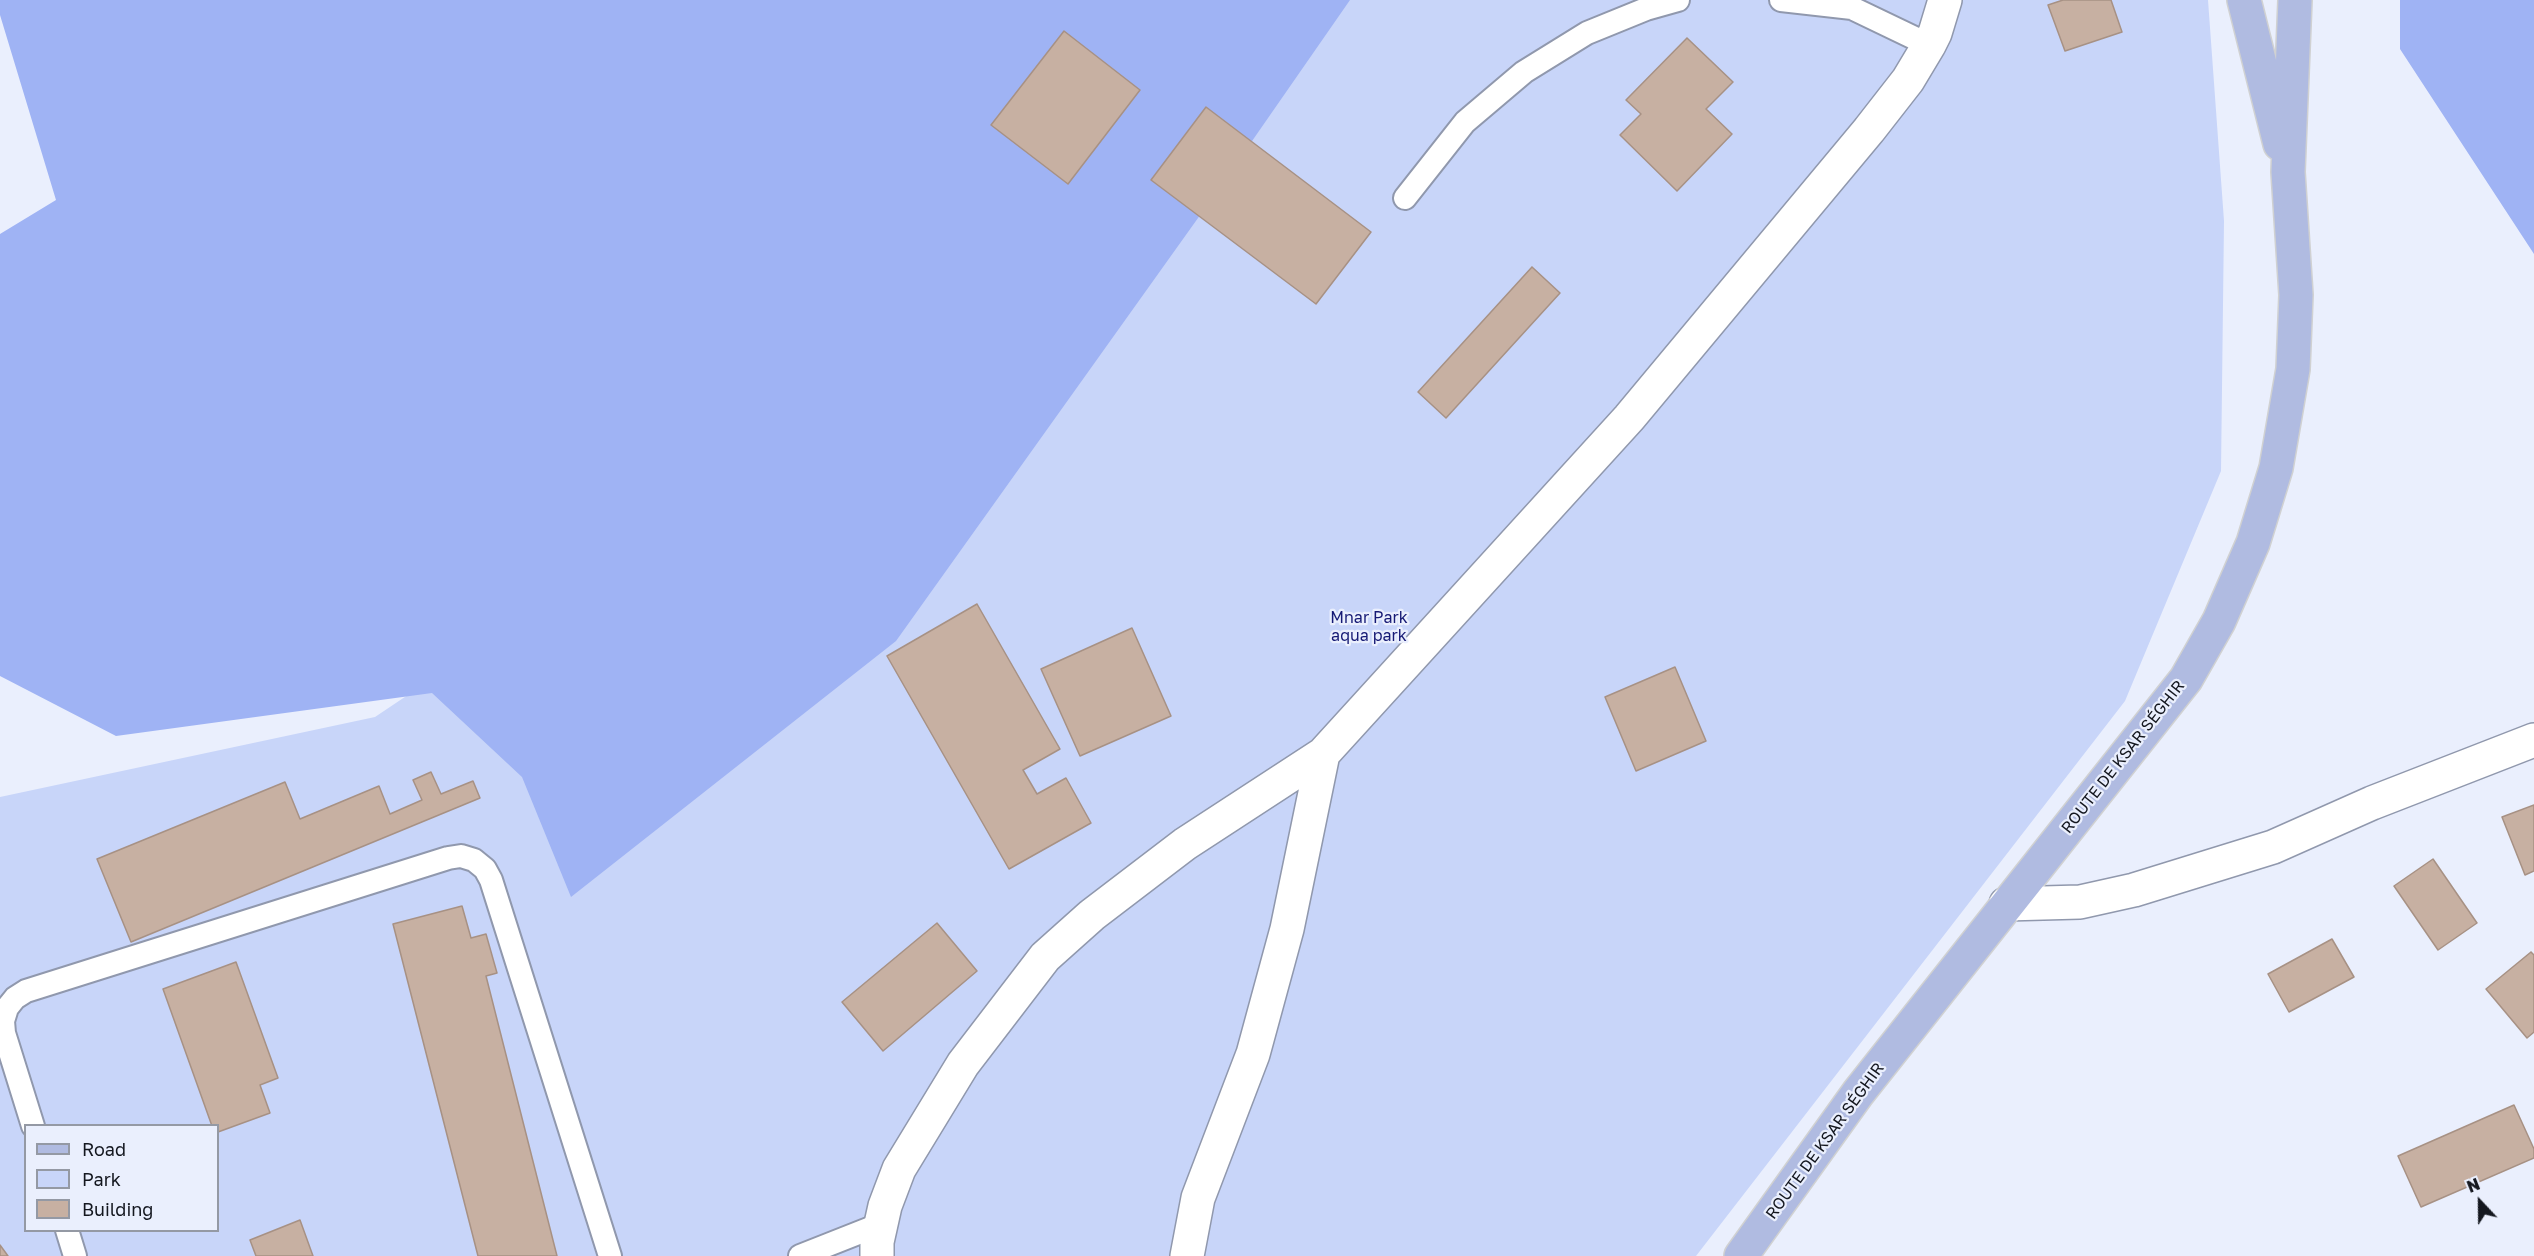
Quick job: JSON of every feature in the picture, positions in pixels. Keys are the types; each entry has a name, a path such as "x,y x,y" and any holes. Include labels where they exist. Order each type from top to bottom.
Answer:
{"main road":[{"path":"2244,0 2288,172"},
{"path":"2288,172 2295,0"},
{"name":"ROUTE DE KSAR SÉGHIR","path":"1741,1256 1858,1093 2186,679 2219,621 2253,543 2276,468 2294,369 2296,295 2288,172"}],"street":[{"path":"877,1256 877,1242 885,1206 899,1169 963,1064 1045,957 1092,915 1185,844 1323,754 1629,418 1869,130 1908,80 1929,45 1945,0"},
{"path":"2006,904 2080,902 2134,890 2241,857 2273,847 2372,803 2534,740"},
{"path":"1186,1256 1198,1198 1254,1054 1287,929 1323,754"}],"lane":[{"path":"1405,198 1465,122 1524,72 1587,33 1646,9 1678,0"},
{"path":"1781,0 1850,4 1929,45"},
{"path":"33,1124 4,1034 3,1021 7,1008 15,998 26,991 448,858 461,856 474,860 485,868 491,880 610,1256"},
{"path":"800,1256 881,1224"},
{"path":"68,1232 75,1256"}],"green space":[{"name":"Mnar Park aqua park","path":"964,0 2208,0 2224,221 2221,471 2125,701 1696,1256 0,1256 0,797 375,717 542,605"}],"shaded area":[{"path":"0,0 1350,0 1218,190 896,641 571,897 522,777 432,693 116,736 0,676 0,234 56,200 0,15"},
{"path":"2400,0 2534,0 2534,254 2400,49"}],"building":[{"path":"2063,0 2111,0 2122,32 2065,51 2048,5"},
{"path":"1064,31 1140,90 1068,184 991,125"},
{"path":"1687,38 1733,82 1706,109 1732,134 1677,191 1620,135 1641,114 1626,100"},
{"path":"1206,107 1371,232 1316,304 1151,180"},
{"path":"1532,267 1560,293 1446,418 1418,392"},
{"path":"977,604 1060,749 1023,770 1037,794 1066,778 1091,823 1009,869 887,656"},
{"path":"1132,628 1171,716 1080,756 1041,669"},
{"path":"1675,667 1706,741 1636,771 1605,697"},
{"path":"431,772 441,794 473,781 480,798 131,942 97,859 285,782 300,819 379,786 390,814 422,800 413,780"},
{"path":"2534,805 2534,871 2525,875 2502,817"},
{"path":"2433,859 2477,923 2438,950 2394,886"},
{"path":"462,906 471,938 486,934 497,973 486,976 557,1256 478,1256 393,924"},
{"path":"937,923 977,971 883,1051 842,1002"},
{"path":"2332,939 2354,977 2289,1012 2268,974"},
{"path":"2531,952 2534,955 2534,1032 2527,1038 2486,989"},
{"path":"236,962 278,1078 260,1085 270,1113 219,1132 219,1124 211,1124 163,989"},
{"path":"2514,1105 2534,1149 2534,1158 2421,1207 2398,1156"},
{"path":"300,1220 313,1256 256,1256 250,1240"},
{"path":"0,1245 8,1256 0,1256"}]}
